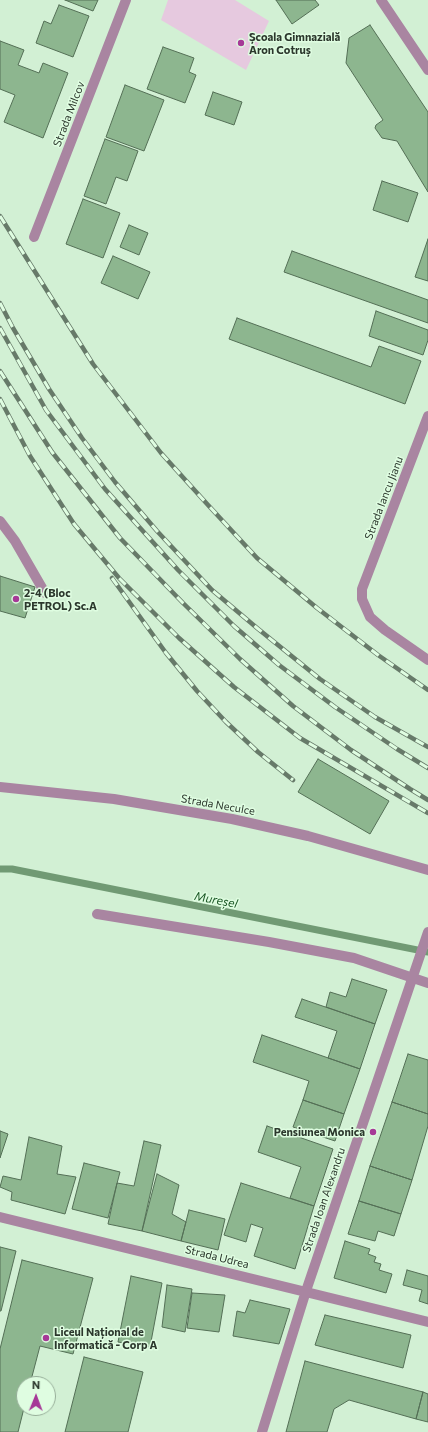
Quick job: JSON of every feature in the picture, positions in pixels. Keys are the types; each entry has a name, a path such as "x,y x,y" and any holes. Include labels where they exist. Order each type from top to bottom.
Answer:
{"street":[{"name":"Strada Milcov","path":"34,237 126,0"},
{"path":"381,0 428,70"},
{"name":"Strada Iancu Jianu","path":"428,416 362,589 362,599 370,617 385,630 428,660"},
{"path":"0,521 15,541 45,593"},
{"name":"Strada Neculce","path":"0,787 114,799 232,818 308,836 428,870"},
{"path":"97,914 269,942 354,958 428,984"},
{"name":"Strada Ioan Alexandru","path":"262,1432 306,1291 428,932"},
{"name":"Strada Udrea","path":"0,1217 428,1322"}],"shaded area":[{"path":"168,0 235,0 269,21 246,70 161,20"}],"building":[{"path":"65,0 98,0 93,11"},
{"path":"276,0 315,0 319,5 292,24"},
{"path":"59,5 89,16 73,57 36,43 44,21 51,24"},
{"path":"370,25 428,112 428,192 397,141 382,138 375,128 376,125 383,120 346,63 349,38"},
{"path":"0,41 24,50 18,65 39,73 43,63 68,73 43,138 4,122 15,95 0,89"},
{"path":"163,47 194,58 189,72 196,75 185,103 147,89"},
{"path":"125,85 164,100 144,151 106,137"},
{"path":"213,92 242,102 234,125 205,115"},
{"path":"105,139 138,151 127,181 116,177 106,204 84,196"},
{"path":"382,181 418,193 408,222 373,210"},
{"path":"83,199 120,213 103,258 66,244"},
{"path":"129,225 148,233 139,255 120,247"},
{"path":"428,239 428,281 415,277"},
{"path":"292,251 428,300 428,323 284,272"},
{"path":"113,256 150,272 138,299 101,283"},
{"path":"376,311 428,330 428,340 423,355 369,336"},
{"path":"237,318 371,367 379,346 421,361 405,404 229,339"},
{"name":"2-4 (Bloc PETROL) Sc.A","path":"0,576 35,587 25,618 0,611"},
{"path":"318,759 389,801 370,834 298,792"},
{"path":"352,979 387,990 375,1024 326,1007 330,992 346,997"},
{"path":"302,999 375,1024 360,1069 328,1058 337,1031 295,1017"},
{"path":"262,1035 360,1069 344,1114 303,1100 309,1081 253,1062"},
{"path":"408,1054 428,1060 428,1114 392,1102"},
{"path":"303,1100 344,1114 335,1141 293,1127"},
{"path":"392,1102 428,1114 428,1126 412,1180 370,1166"},
{"path":"267,1126 333,1149 314,1206 290,1198 301,1167 258,1152"},
{"path":"0,1131 8,1134 0,1158"},
{"path":"29,1137 62,1146 57,1174 76,1177 65,1214 11,1200 12,1192 0,1187 3,1176 21,1180"},
{"path":"144,1141 161,1145 142,1231 108,1224 117,1183 134,1186"},
{"path":"84,1163 120,1172 108,1218 72,1209"},
{"path":"370,1166 412,1180 401,1214 359,1201"},
{"path":"157,1174 179,1185 172,1214 186,1222 181,1241 142,1231"},
{"path":"241,1183 314,1206 295,1269 254,1256 263,1228 251,1224 246,1242 224,1235"},
{"path":"359,1201 401,1214 394,1236 378,1231 375,1241 348,1234"},
{"path":"189,1210 225,1219 218,1250 181,1241"},
{"path":"345,1241 370,1249 368,1254 376,1257 374,1262 381,1264 379,1270 392,1274 386,1293 334,1278"},
{"path":"0,1247 16,1251 1,1311 0,1311"},
{"path":"22,1260 93,1278 73,1354 40,1346 32,1376 16,1376 16,1416 22,1416 18,1432 0,1432 0,1349"},
{"path":"407,1270 428,1276 428,1304 419,1301 422,1290 403,1285"},
{"path":"131,1276 162,1283 150,1347 118,1342"},
{"path":"167,1285 192,1289 185,1332 162,1327"},
{"path":"192,1293 225,1295 219,1332 187,1328"},
{"path":"250,1300 290,1309 279,1344 233,1336 237,1311 245,1313"},
{"path":"325,1315 411,1335 403,1368 315,1345"},
{"path":"84,1357 143,1372 128,1432 65,1432"},
{"path":"305,1361 423,1392 416,1419 349,1400 334,1409 327,1432 286,1432"},
{"path":"423,1392 428,1394 428,1422 416,1419"}],"waterway":[{"name":"Mureșel","path":"0,869 12,869 428,952"}],"railway":[{"path":"0,216 93,364 161,453 257,558 317,608 378,655 428,690"},
{"path":"0,303 49,389 82,438 115,482 157,531 212,590 320,679 375,717 428,747"},
{"path":"0,328 46,410 105,489 178,570 234,626 279,665 335,707 428,768"},
{"path":"0,371 52,452 120,538 183,603 240,659 293,706 351,750 428,800"},
{"path":"0,399 30,456 74,524 119,578 179,638 234,687 300,738 428,813"},
{"path":"112,578 166,653 197,691 226,722 258,752 293,780"}],"place":[{"name":"Școala Gimnazială Aron Cotruș","path":"241,43"},
{"name":"2-4 (Bloc PETROL) Sc.A","path":"16,599"},
{"name":"Pensiunea Monica","path":"373,1132"},
{"name":"Liceul Național de Informatică - Corp A","path":"46,1338"}]}
